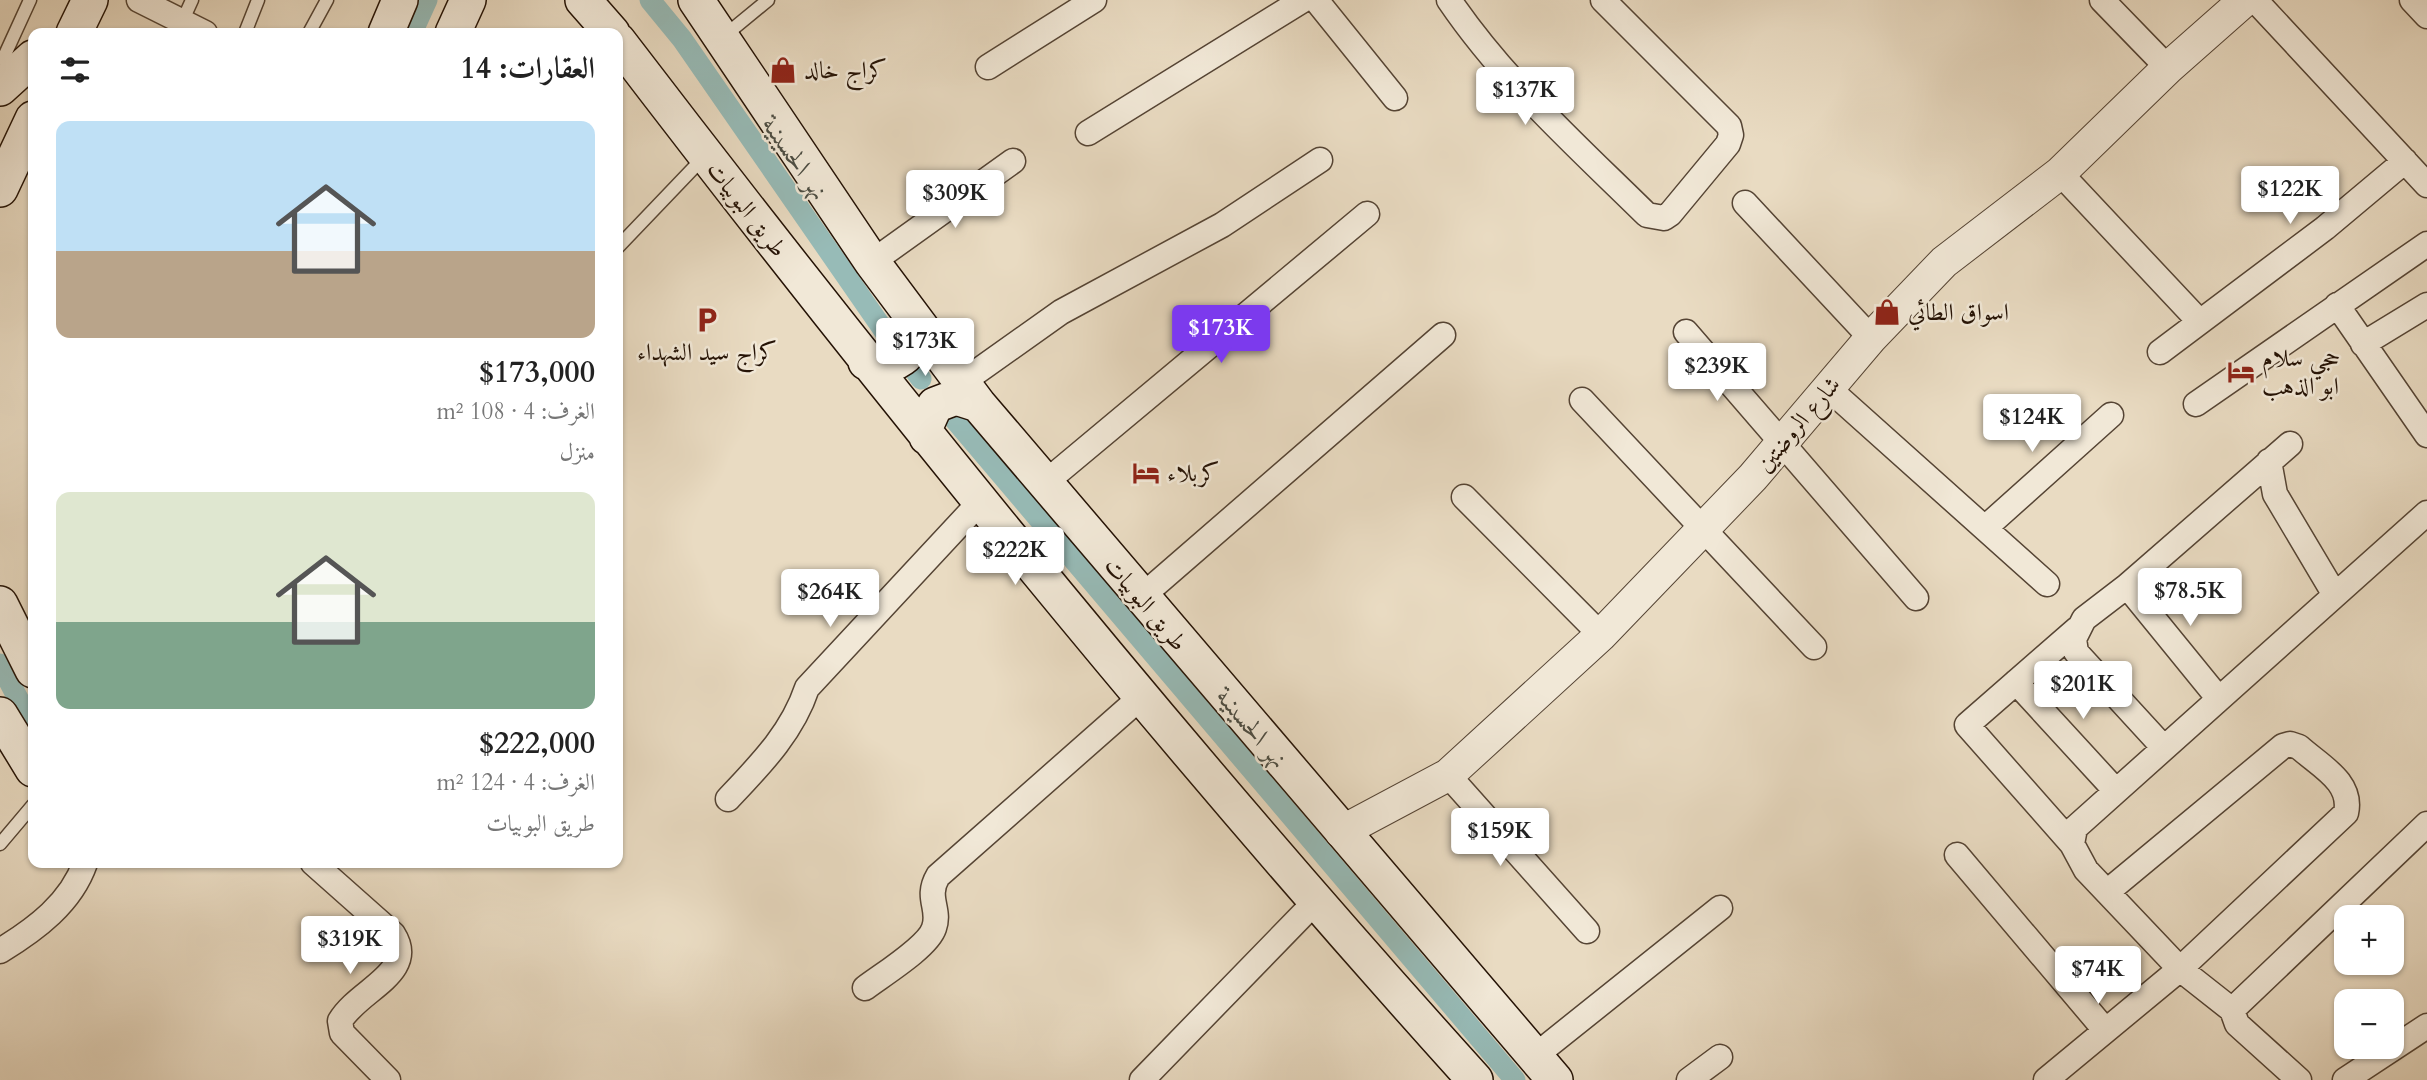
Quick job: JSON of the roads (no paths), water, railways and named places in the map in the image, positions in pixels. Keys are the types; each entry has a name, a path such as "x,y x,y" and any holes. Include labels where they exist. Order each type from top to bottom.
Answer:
{"main road":[{"path":"388,28 400,0"},
{"path":"455,28 468,0"},
{"path":"583,0 607,28"},
{"name":"طريق البوبيات","path":"696,0 872,262 969,394 1140,598 1545,1068"},
{"name":"طريق البوبيات","path":"623,48 927,437 1141,697 1471,1078"},
{"path":"0,189 28,140"},
{"path":"866,362 878,366 902,359 911,351 919,326"},
{"path":"927,437 926,425 936,405 969,394"},
{"path":"0,604 28,660"},
{"path":"0,715 28,761"}],"street":[{"path":"139,0 187,11 201,28"},
{"path":"988,67 1094,0"},
{"path":"1088,133 1303,0"},
{"path":"1316,0 1395,98"},
{"path":"1449,0 1480,43 1528,98 1647,215 1664,218 1728,144 1731,135 1729,126 1603,0"},
{"path":"2102,0 2168,68"},
{"name":"شارع الروضتين","path":"1341,832 1448,775 1601,635 1782,445 1871,338 1944,262 2060,173 2168,68 2245,0"},
{"path":"2255,0 2427,185"},
{"path":"2412,0 2427,16"},
{"path":"969,394 1061,312 1222,225 1320,160"},
{"path":"872,262 1013,161"},
{"path":"2160,352 2325,228 2405,161"},
{"path":"2060,173 2199,321"},
{"path":"1745,203 1871,338"},
{"path":"1045,482 1367,214"},
{"path":"2196,404 2427,244"},
{"path":"2337,305 2427,435"},
{"path":"2363,344 2427,305"},
{"path":"1686,332 1916,597"},
{"path":"1140,598 1443,335"},
{"path":"1828,388 2047,584"},
{"path":"1582,400 1814,648"},
{"path":"1985,528 2111,415"},
{"path":"2290,444 2127,586 2084,619 2077,629 1967,725 2072,844 2086,870 2180,969 2232,1010 2237,1024 2299,1080"},
{"path":"2269,461 2274,494 2335,595"},
{"path":"1464,497 1601,635"},
{"path":"728,799 769,754 798,716 807,688 981,501"},
{"path":"2072,844 2074,828 2427,513"},
{"path":"2127,586 2219,699"},
{"path":"2077,629 2074,639 2076,652 2164,748"},
{"path":"2016,682 2116,791"},
{"path":"865,988 925,942 934,929 931,893 938,876 1141,697"},
{"path":"2046,1080 2180,969 2346,813 2346,789 2299,747 2290,744 2283,746 2107,892"},
{"path":"1448,775 1587,931"},
{"path":"2232,1010 2427,824"},
{"path":"1957,855 2105,1030"},
{"path":"0,951 65,901 78,885 83,868"},
{"path":"319,868 393,934 401,946 400,959 391,974 349,1005 340,1021 342,1033 388,1080"},
{"path":"1142,1080 1316,901"},
{"path":"1545,1068 1720,908"},
{"path":"2345,1080 2373,1073 2427,1026"},
{"path":"1689,1080 1720,1057"}],"lane":[{"path":"11,66 30,0"},
{"path":"247,28 258,0"},
{"path":"312,28 327,0"},
{"path":"723,38 768,0"},
{"path":"623,242 706,156"},
{"path":"0,844 28,811"}],"waterway":[{"name":"نهر الحسينية","path":"414,28 427,0"},
{"name":"نهر الحسينية","path":"650,0 682,39 896,348"},
{"name":"نهر الحسينية","path":"912,367 921,379"},
{"name":"نهر الحسينية","path":"949,413 1515,1080"},
{"name":"نهر الحسينية","path":"0,664 28,717"}],"place":[{"name":"كراج خالد","path":"783,70"},
{"name":"اسواق الطائي","path":"1887,312"},
{"name":"كراج سيد الشهداء","path":"707,320"},
{"name":"حجي سلام ابو الذهب","path":"2241,372"},
{"name":"كربلاء","path":"1146,473"}]}
